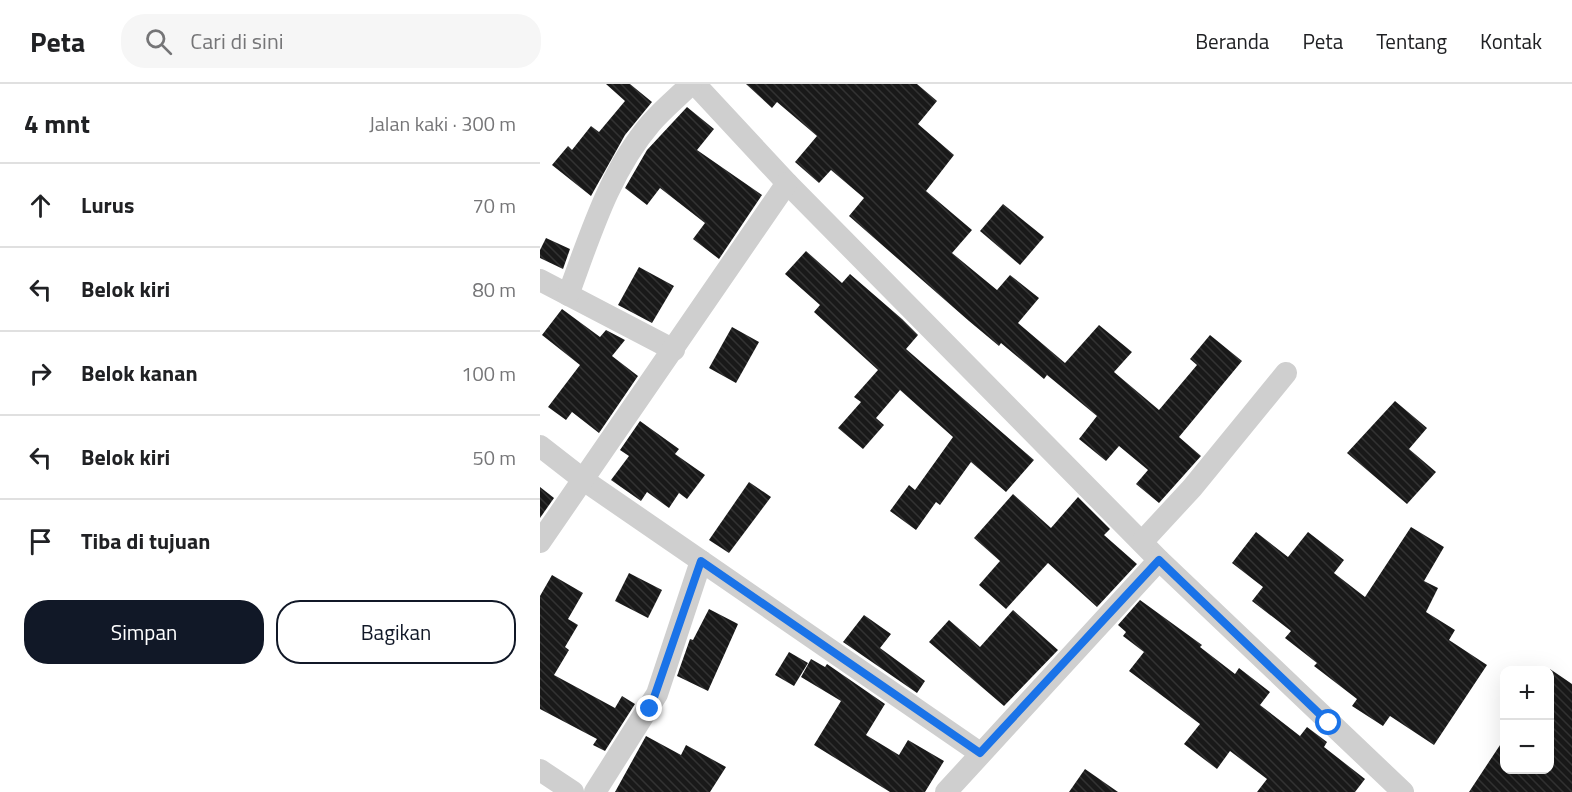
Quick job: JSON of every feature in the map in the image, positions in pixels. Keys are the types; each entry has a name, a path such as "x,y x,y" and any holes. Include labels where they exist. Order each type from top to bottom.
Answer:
{"street":[{"path":"568,295 597,216 621,167 652,122 693,84 787,183 1159,560 1403,792"},
{"path":"540,542 585,480 787,183"},
{"path":"540,280 674,350"},
{"path":"1142,542 1192,488 1286,373"},
{"path":"540,446 701,561 980,753"},
{"path":"946,792 1159,560"},
{"path":"595,792 657,694 701,561"},
{"path":"540,770 573,792"}],"building":[{"path":"606,84 630,84 652,102 625,135 591,196 552,165 568,146 572,150 591,126 599,132 625,101"},
{"path":"746,84 917,84 937,101 918,124 954,155 926,191 972,230 952,253 997,290 1010,275 1039,298 1018,323 1065,363 1099,325 1132,352 1114,372 1159,410 1197,365 1190,359 1210,335 1242,361 1179,437 1201,456 1159,503 1136,484 1148,470 1119,446 1106,461 1079,439 1097,416 1047,375 1044,379 1001,343 999,346 849,216 864,198 831,170 819,183 795,162 817,136 777,102 772,108"},
{"path":"687,107 714,129 697,150 762,195 719,259 693,239 705,223 660,188 647,205 625,188 647,150"},
{"path":"1003,204 1044,237 1020,265 980,231"},
{"path":"546,238 570,249 563,269 540,258 540,250"},
{"path":"806,251 842,283 850,274 902,319 918,335 906,349 1034,460 1006,492 971,462 940,505 936,502 916,530 890,511 909,485 915,490 953,437 900,390 876,418 884,425 863,449 838,428 861,402 854,397 878,370 814,312 820,305 785,274"},
{"path":"639,267 674,286 652,323 618,305"},
{"path":"562,309 600,337 606,330 625,340 612,356 638,376 599,433 572,412 566,420 548,407 580,365 542,335"},
{"path":"732,327 759,342 736,383 709,368"},
{"path":"1395,401 1427,428 1409,449 1436,472 1407,504 1347,453"},
{"path":"640,421 679,449 675,454 705,475 687,499 679,493 669,508 647,492 641,501 611,480 629,456 620,450"},
{"path":"749,482 771,497 729,553 709,540"},
{"path":"540,487 554,498 540,518"},
{"path":"1013,494 1051,528 1078,497 1110,529 1104,535 1137,564 1097,607 1048,563 1006,609 979,585 1000,561 974,538"},
{"path":"1411,527 1444,547 1424,581 1438,588 1426,612 1455,630 1449,640 1487,665 1434,745 1390,716 1383,726 1352,706 1357,699 1314,666 1317,663 1285,638 1291,631 1252,601 1263,587 1232,563 1256,532 1288,557 1308,532 1344,560 1334,573 1365,597"},
{"path":"629,573 662,590 648,618 615,601"},
{"path":"552,575 583,593 568,619 578,625 565,647 569,650 554,675 615,708 622,696 635,704 605,751 593,745 597,739 540,709 540,596"},
{"path":"1140,600 1202,645 1200,647 1235,674 1239,668 1270,692 1260,705 1300,736 1307,727 1327,742 1324,747 1365,779 1355,792 1257,792 1267,779 1230,751 1217,769 1184,744 1200,724 1129,671 1144,652 1123,636 1126,632 1118,625"},
{"path":"709,609 738,624 708,691 677,676 690,639 693,640"},
{"path":"1013,610 1058,650 1004,706 929,642 949,620 980,647"},
{"path":"864,615 891,634 880,648 925,681 917,693 843,642"},
{"path":"789,652 808,663 794,686 775,675"},
{"path":"811,659 825,667 827,664 885,704 866,735 899,755 908,740 944,761 925,792 890,792 814,745 841,701 801,677"},
{"path":"1554,672 1572,684 1572,792 1469,792 1500,745 1500,774 1554,774"},
{"path":"646,736 681,755 686,745 726,767 710,792 615,792"},
{"path":"1085,769 1118,792 1069,792"}],"route":[{"path":"650,709 701,561 980,753 1159,560 1329,723"}]}
